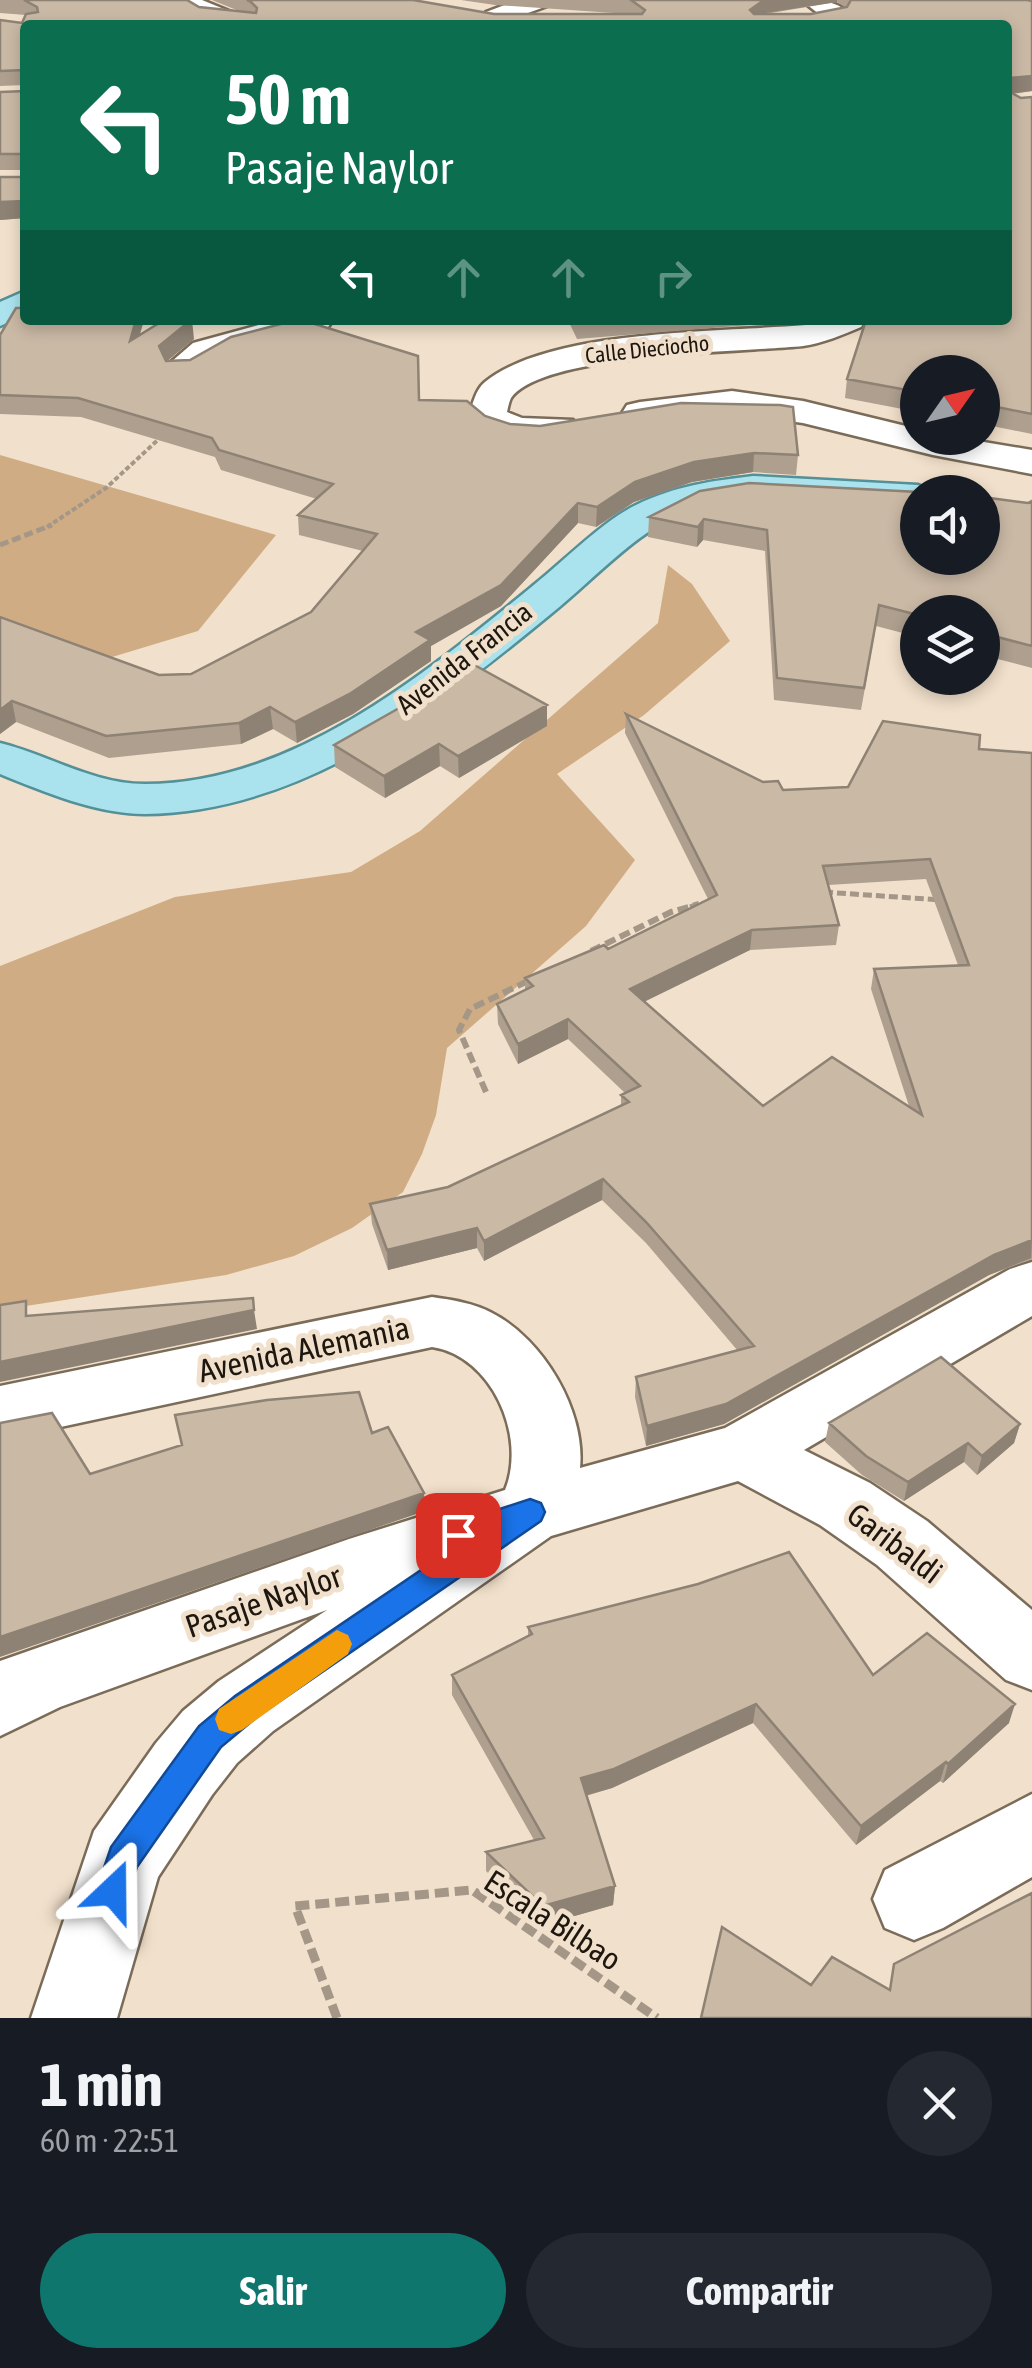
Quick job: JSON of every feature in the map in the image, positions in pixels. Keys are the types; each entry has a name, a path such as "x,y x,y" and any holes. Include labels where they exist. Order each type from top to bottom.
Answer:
{"main road":[{"name":"Avenida Francia","path":"0,757 82,789 145,798 218,791 319,755 401,709 646,515 692,495 753,488 900,497"}],"street":[{"path":"190,0 195,7 229,20"},
{"path":"807,10 842,19"},
{"path":"486,16 539,15"},
{"path":"182,368 206,350 298,325"},
{"name":"Calle Dieciocho","path":"835,325 808,334 598,353 562,360 505,381 489,396 487,416 510,428 548,430 732,402 803,412 933,444 1032,462"},
{"path":"74,2018 123,1859 210,1736 246,1706 530,1512 743,1450 1032,1286"},
{"name":"Avenida Alemania","path":"0,1413 432,1322 469,1330 494,1351 515,1372 544,1419 546,1474 530,1512"},
{"name":"Garibaldi","path":"743,1450 844,1504 902,1543 1032,1656"},
{"name":"Pasaje Naylor","path":"0,1701 54,1674 350,1570 530,1512"},
{"path":"914,1899 1032,1833"}],"path":[{"path":"0,545 36,535 92,504 161,438 190,397 182,368"},
{"path":"809,892 958,901"},
{"path":"587,952 671,912 719,898"},
{"path":"486,1092 459,1030 470,1010 537,977"},
{"name":"Escala Bilbao","path":"338,2018 295,1906 472,1890 656,2018"}],"shaded area":[{"path":"0,455 276,535 198,631 89,664 0,644"},
{"path":"668,565 692,584 730,641 644,715 557,774 635,860 586,926 447,1048 436,1115 403,1192 352,1228 294,1256 226,1275 0,1310 0,966 175,897 351,872 420,831 658,623"}],"building":[{"path":"24,0 187,0 199,7 256,13 257,8 247,0 413,0 494,14 642,14 645,10 631,0 764,0 750,10 754,14 811,14 847,7 851,0 1027,0 1032,1 1032,76 1012,78 1012,20 23,20 26,14 38,12 37,7"},
{"path":"0,20 20,23 20,70 0,71"},
{"path":"20,91 20,154 0,154 0,92"},
{"path":"1012,93 1021,98 1032,97 1032,414 1000,408 1000,355 900,355 900,389 847,379 864,325 1012,325"},
{"path":"0,177 20,177 20,201 0,202"},
{"path":"16,308 20,308 20,325 135,325 130,341 156,325 185,325 159,346 166,361 190,360 231,337 277,325 318,325 418,356 419,400 467,401 485,416 510,424 540,426 681,403 780,405 793,407 798,455 754,453 694,462 635,482 597,507 578,503 501,585 416,632 430,640 351,693 295,722 270,707 239,723 106,736 12,701 0,710 0,617 159,675 191,674 311,612 377,534 298,515 333,484 219,450 212,438 78,398 0,395 0,335"},
{"path":"749,483 900,491 900,575 1000,575 1000,499 1032,501 1032,646 1000,638 1000,595 900,595 900,610 879,605 864,688 777,678 767,530 704,519 698,527 649,517 700,491"},
{"path":"469,662 547,705 458,756 439,744 384,776 334,745 415,699"},
{"path":"626,714 763,782 778,781 783,790 848,787 883,721 980,735 979,749 1032,753 1032,1240 994,1255 726,1404 647,1426 636,1377 754,1346 647,1223 603,1179 484,1241 477,1228 387,1250 370,1204 448,1187 629,1102 621,1095 640,1086 568,1019 518,1044 497,1004 533,986 525,978 604,945 608,949 717,895","holes":["930,859 969,965 874,969 922,1115 832,1057 763,1106 630,989 752,930 839,925 823,866"]},
{"path":"253,1298 254,1310 0,1362 0,1305 26,1301 26,1316"},
{"path":"941,1357 1020,1424 982,1456 968,1443 908,1482 866,1456 829,1423"},
{"path":"359,1392 372,1433 388,1427 424,1493 0,1637 0,1423 52,1413 90,1474 182,1445 175,1415 267,1400"},
{"path":"789,1552 873,1675 927,1633 1015,1704 948,1764 861,1826 756,1704 614,1769 581,1778 615,1886 543,1906 486,1852 544,1838 452,1675 532,1634 528,1627 698,1584"},
{"path":"1032,1893 1032,2018 701,2018 722,1927 811,1985 832,1957 890,1990 894,1964"}],"slow traffic":[{"path":"231,1719 337,1644"}],"route":[{"path":"113,1891 123,1859 210,1736 246,1706 530,1512 458,1535"}]}
